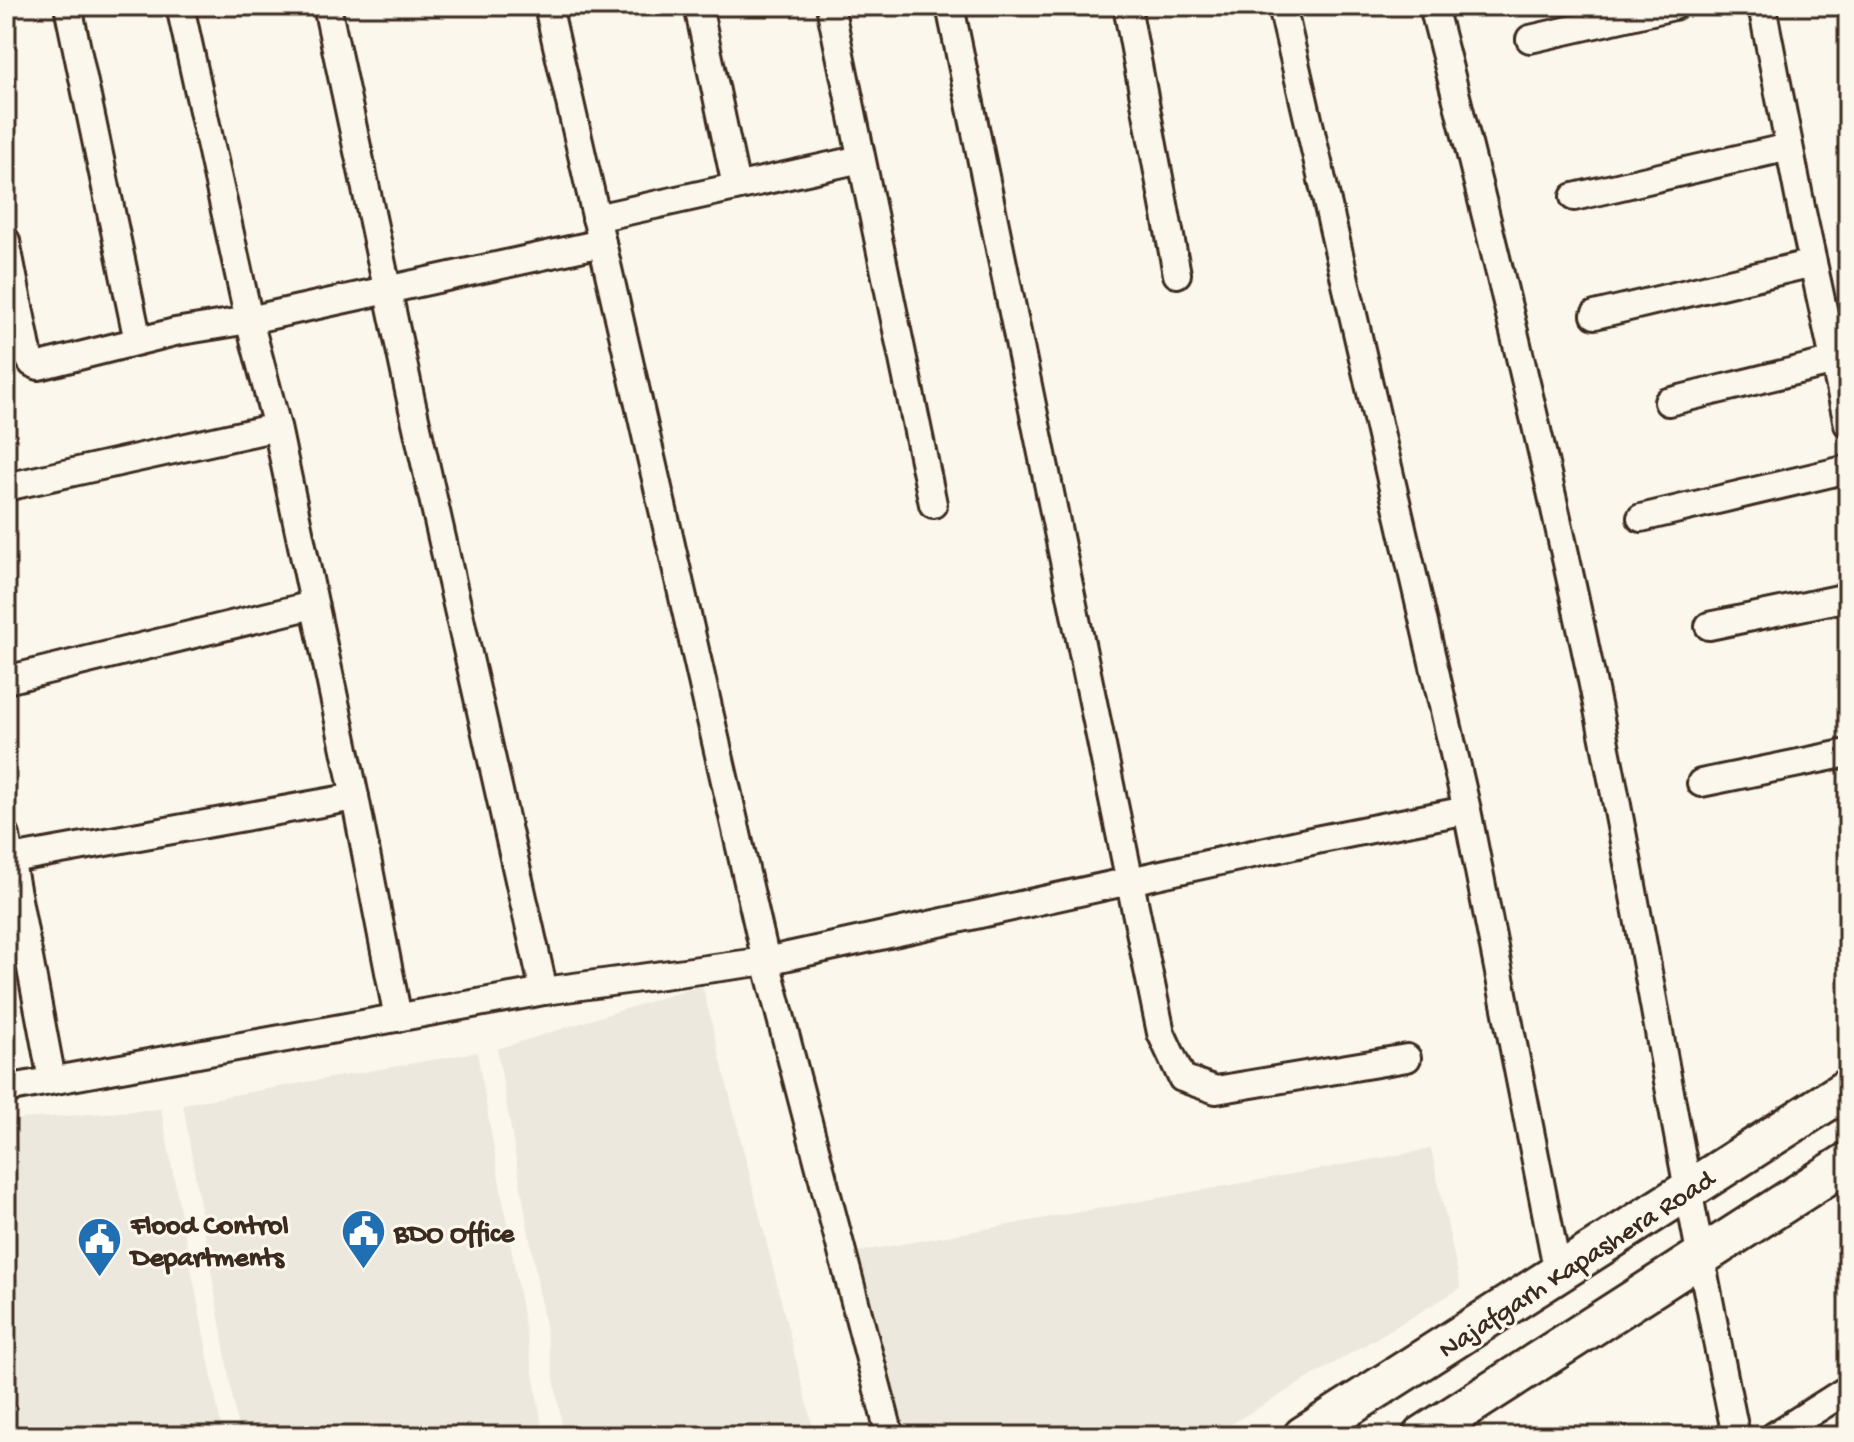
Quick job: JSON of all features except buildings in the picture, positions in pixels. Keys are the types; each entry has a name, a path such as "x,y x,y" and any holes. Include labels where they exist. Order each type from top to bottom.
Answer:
{"main road":[{"name":"Najafgarh Kapashera Road","path":"1303,1436 1848,1088"},
{"path":"1422,1436 1848,1162"}],"street":[{"path":"68,6 138,341"},
{"path":"180,6 249,320 277,427 398,1018"},
{"path":"327,6 418,434 544,991"},
{"path":"548,6 766,961 890,1436"},
{"path":"698,6 736,186"},
{"path":"830,6 933,504"},
{"path":"950,6 1161,1033 1182,1078 1216,1090 1407,1058"},
{"path":"1127,6 1177,274"},
{"path":"1282,6 1467,810 1558,1273"},
{"path":"1433,6 1496,248 1612,778 1686,1190 1736,1436"},
{"path":"1530,39 1674,6"},
{"path":"1762,6 1848,424"},
{"path":"1574,197 1789,147"},
{"path":"6,241 14,325 32,363 39,366 138,341 389,289 599,231 736,186 861,159"},
{"path":"1595,315 1813,263"},
{"path":"1668,402 1835,361"},
{"path":"6,487 277,427"},
{"path":"1641,518 1848,469"},
{"path":"1709,626 1848,597"},
{"path":"6,680 313,605"},
{"path":"1701,783 1848,753"},
{"path":"52,1080 8,852 355,797"},
{"path":"6,1089 544,991 766,961 1467,810"},
{"path":"1774,1436 1848,1389"}],"shaded area":[{"path":"702,985 815,1436 564,1436 497,1049"},
{"name":"BDO Office","path":"477,1052 544,1436 239,1436 183,1104"},
{"name":"Flood Control Departments","path":"161,1109 223,1436 6,1436 6,1120"},
{"path":"1431,1149 1461,1288 1211,1436 890,1436 835,1256"}],"place":[{"name":"BDO Office","path":"363,1270"},
{"name":"Flood Control Departments","path":"100,1278"}]}
